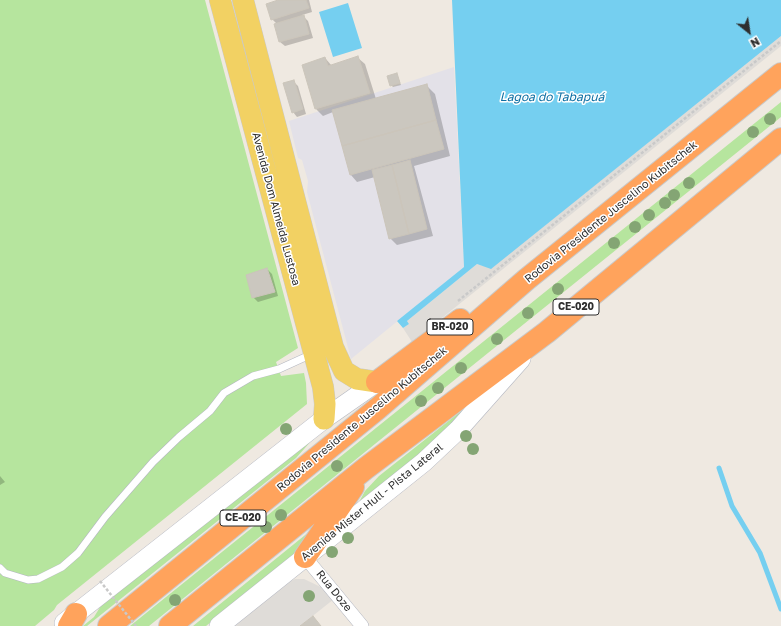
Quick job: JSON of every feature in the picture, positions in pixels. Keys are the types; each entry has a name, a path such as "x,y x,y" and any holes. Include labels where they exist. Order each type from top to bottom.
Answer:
{"highway":[{"name":"Rodovia Presidente Juscelino Kubitschek","path":"109,626 377,410 527,279 781,74"},
{"name":"CE-020","path":"170,626 366,468 547,332 781,139"},
{"name":"BR-020","path":"377,382 489,298 527,279"},
{"path":"306,556 366,468"}],"main road":[{"name":"Avenida Dom Almeida Lustosa","path":"220,0 250,109 323,350 344,371 357,379 377,382"},
{"name":"Avenida Dom Almeida Lustosa","path":"243,0 270,103 323,350 323,387 325,404 324,419"},
{"path":"250,109 270,103"},
{"name":"Avenida Mister Hull - Pista Lateral","path":"219,626 424,462 458,430 547,332"},
{"name":"BR-020","path":"68,622 324,419 377,382"}],"street":[{"name":"Rua Doze","path":"306,556 362,626"}],"lane":[{"path":"0,568 5,573 28,580 38,579 62,567 78,553 105,518 153,462 179,437 210,412 224,393 253,376 279,369 323,350"}],"path":[{"path":"496,270 781,40"},
{"path":"100,581 136,626"}],"shaded area":[{"path":"781,36 781,46 412,342 403,328 409,324 407,321 477,264 491,268"},
{"path":"454,67 464,267 351,359 307,192 308,181 302,160 298,158 289,121"},
{"path":"295,579 304,579 325,589 334,599 300,626 233,626 287,583"}],"green space":[{"path":"0,0 205,0 298,348 276,362 281,376 304,373 306,383 307,404 57,605 54,610 35,626 0,626"},
{"path":"781,102 781,117 149,626 130,626"},
{"path":"465,408 446,434 359,502 365,491 379,476"},
{"path":"313,439 296,458 87,626 83,626 94,617 102,604"},
{"path":"315,527 305,545 271,574 206,626 193,626"}],"water":[{"name":"Lagoa do Tabapuá","path":"452,0 781,0 781,36 491,269 477,264 407,321 409,324 403,328 397,321 464,267"},
{"path":"348,3 362,48 333,57 319,12"}],"building":[{"path":"278,0 306,0 309,8 271,20 266,4"},
{"path":"304,15 309,34 279,42 274,24"},
{"path":"358,56 370,93 315,109 302,65 325,57 328,66"},
{"path":"397,73 400,83 390,86 387,76"},
{"path":"294,80 303,109 292,113 283,83"},
{"path":"427,84 436,120 342,146 332,110"},
{"path":"436,120 444,149 350,175 342,146"},
{"path":"410,160 427,229 409,234 392,165"},
{"path":"392,165 409,234 389,239 372,170"},
{"path":"267,268 275,292 252,298 246,275"},
{"path":"313,616 321,626 300,626"}],"waterway":[{"path":"719,468 732,506 760,553 781,609"}]}
